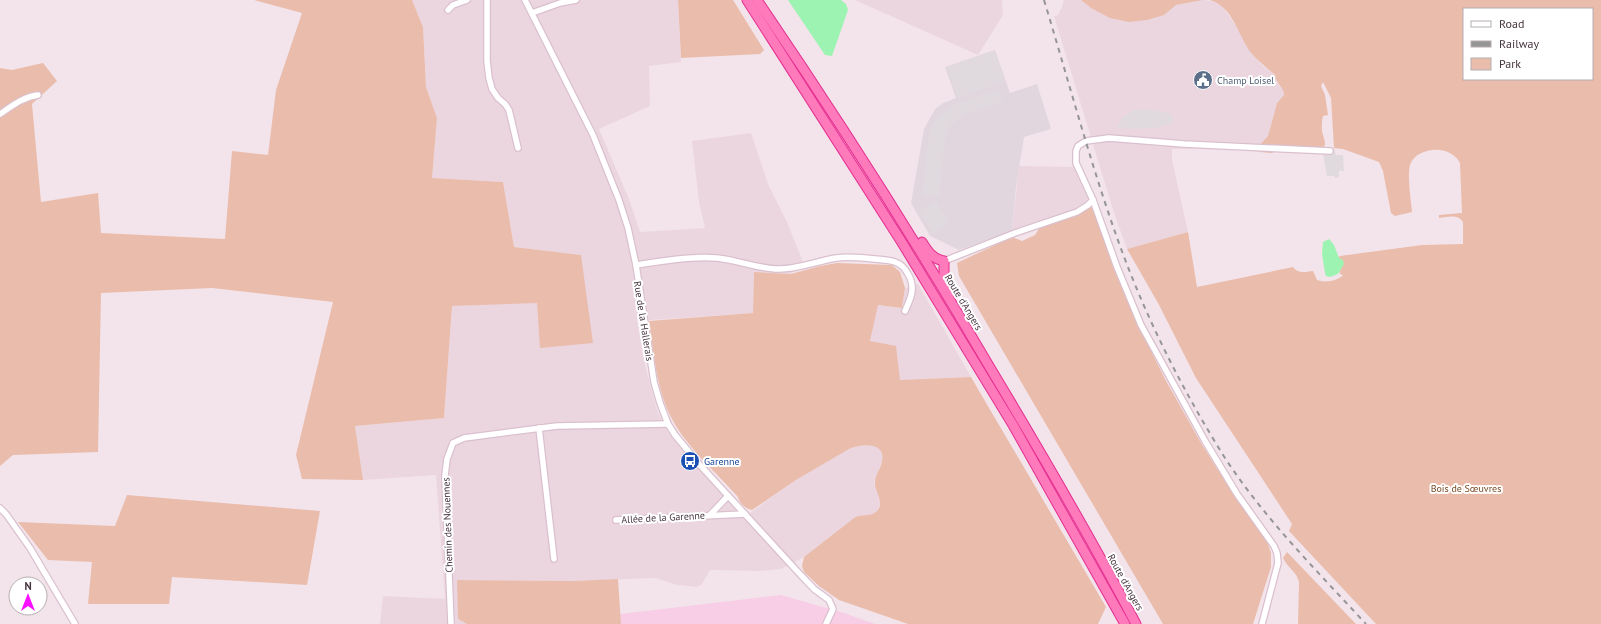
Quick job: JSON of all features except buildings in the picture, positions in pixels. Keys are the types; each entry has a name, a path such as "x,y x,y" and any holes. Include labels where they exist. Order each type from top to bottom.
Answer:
{"highway":[{"name":"Route d'Angers","path":"747,0 901,241 1013,424 1125,624"},
{"name":"Route d'Angers","path":"757,0 887,198 960,316 1046,462 1136,624"},
{"path":"887,198 896,203 928,252 935,258 944,261 944,275 957,302 960,316"}],"street":[{"path":"448,10 453,5 467,0"},
{"path":"487,0 487,61 489,78 492,89 509,110 518,148"},
{"name":"Rue de la Hallerais","path":"525,0 593,135 609,171 624,216 636,265 654,382 668,424 680,441 728,496 814,589 829,600 833,609 826,624"},
{"path":"532,13 560,3 576,0"},
{"path":"0,114 20,100 28,96 38,95"},
{"path":"1262,624 1278,563 1277,553 1274,546 1237,494 1205,441 1141,325 1117,267 1093,200 1076,163 1077,148 1086,141 1109,138 1184,144 1330,151"},
{"path":"944,261 1015,233 1077,212 1093,200"},
{"path":"636,265 706,257 778,270 793,269 837,258 852,257 892,260 903,266 910,276 913,289 912,296 905,311"},
{"name":"Chemin des Nouennes","path":"451,624 445,475 447,459 453,443 464,438 556,426 668,424"},
{"path":"539,428 554,559"},
{"name":"Allée de la Garenne","path":"710,515 728,496"},
{"path":"0,508 30,548 75,624"},
{"name":"Allée de la Garenne","path":"616,520 745,514"}],"shaded area":[{"path":"412,0 678,0 681,62 649,66 650,106 599,129 629,199 640,232 705,228 699,202 692,141 751,133 768,184 787,222 803,262 791,274 754,272 753,313 637,321 646,369 657,410 667,431 701,471 744,517 796,480 849,449 867,445 875,446 880,449 882,455 882,461 874,482 880,503 877,511 870,516 854,518 804,557 781,569 759,571 710,570 702,584 697,587 677,585 656,578 574,581 458,580 458,619 467,624 380,624 383,596 445,599 436,475 363,480 355,426 444,418 452,306 538,302 581,255 514,247 503,182 432,178 437,118 426,87 423,27"},
{"path":"788,0 841,0 846,4 848,10 832,56 825,55"},
{"path":"855,0 1002,0 1003,15 978,55"},
{"path":"1064,0 1081,0 1091,8 1164,15 1176,5 1204,0 1216,2 1222,6 1237,27 1251,53 1263,66 1275,75 1277,83 1283,89 1284,95 1277,103 1268,136 1260,149 1260,152 1222,148 1172,149 1172,160 1188,232 1127,249 1114,213 1054,16 1058,15"},
{"path":"995,50 1010,93 1037,84 1051,129 1024,137 1016,187 1012,231 959,250 930,236 911,203 924,129 935,109 943,103 956,98 945,67"},
{"path":"994,51 1005,81 958,98 947,67"},
{"path":"998,90 1002,101 962,115 950,126 945,137 939,197 922,195 929,136 936,119 953,105"},
{"path":"1149,109 1170,114 1173,119 1172,124 1155,128 1127,129 1117,127 1122,118 1134,110"},
{"path":"1322,148 1334,148 1336,155 1343,155 1344,171 1339,171 1339,177 1335,178 1334,176 1327,176"},
{"path":"1019,166 1076,167 1089,196 1087,201 1081,208 1012,231"},
{"path":"936,201 949,223 933,233 919,212"},
{"path":"1329,239 1334,245 1339,258 1343,260 1344,264 1338,274 1330,277 1326,276 1322,254 1323,242"},
{"path":"918,284 971,377 900,380 870,341 877,305 902,308 905,288"},
{"path":"781,595 844,613 875,624 621,624 620,614"}],"green space":[{"path":"254,0 412,0 423,27 426,87 437,118 432,178 503,182 514,247 581,255 593,343 540,348 537,303 452,306 444,418 355,426 363,480 302,479 296,455 333,302 212,288 101,293 98,452 13,455 0,466 0,68 12,70 43,63 57,81 32,104 41,202 98,193 101,233 225,239 232,151 268,155 276,90 302,13"},
{"path":"678,0 733,0 764,50 760,54 681,58"},
{"path":"1081,0 1203,0 1176,5 1164,15 1147,20 1129,22 1110,18 1091,8"},
{"name":"Bois de Sœuvres","path":"1209,0 1601,0 1601,624 1376,624 1289,531 1292,524 1196,378 1158,303 1127,249 1188,232 1197,287 1293,267 1299,272 1313,271 1317,280 1335,280 1343,275 1340,274 1338,258 1340,256 1422,245 1463,244 1463,222 1461,219 1455,217 1439,218 1439,215 1462,213 1460,163 1452,154 1440,150 1427,151 1415,157 1409,169 1412,212 1395,216 1391,213 1383,171 1379,162 1343,149 1334,148 1331,98 1323,82 1321,86 1325,95 1328,115 1323,116 1322,123 1325,145 1322,148 1294,147 1271,153 1260,152 1259,146 1268,136 1277,103 1284,95 1284,92 1275,75 1252,54 1247,47 1234,22 1224,8"},
{"path":"1093,207 1113,266 1139,327 1165,379 1201,443 1235,497 1267,541 1271,553 1271,567 1253,624 1163,624 959,276 957,263 1012,237 1022,241 1035,235 1040,227"},
{"path":"837,263 892,265 900,272 905,288 902,308 878,305 870,341 896,346 900,380 971,377 1106,607 1098,624 908,624 839,600 819,586 804,572 802,566 804,557 854,518 872,514 877,511 880,500 875,482 882,461 880,450 876,447 865,445 849,449 796,480 752,510 741,503 738,497 686,440 672,419 662,396 656,371 649,321 753,313 754,272 791,274"},
{"path":"127,495 320,511 307,585 172,577 169,604 88,604 92,562 48,560 18,522 115,526"},
{"path":"1287,552 1356,624 1298,624 1299,582 1296,575 1283,558"},
{"path":"618,579 621,624 467,624 458,619 457,580 574,581"}],"railway":[{"path":"1044,0 1109,216 1142,301 1180,381 1225,458 1257,502 1292,544 1366,624"}],"place":[{"name":"Champ Loisel","path":"1203,80"},
{"name":"Garenne","path":"690,461"}]}
